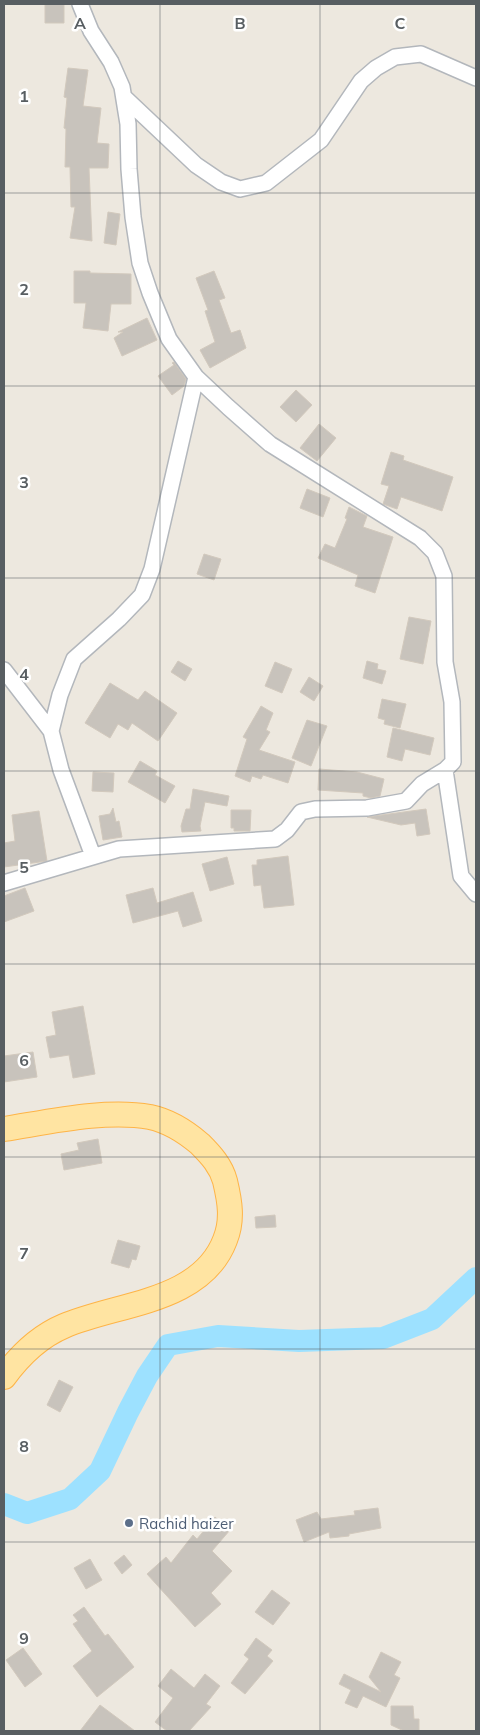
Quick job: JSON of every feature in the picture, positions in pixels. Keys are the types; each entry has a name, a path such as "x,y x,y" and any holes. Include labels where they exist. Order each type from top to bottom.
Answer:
{"main road":[{"path":"4,1129 87,1117 129,1115 152,1118 175,1126 195,1140 212,1156 222,1172 231,1208 230,1224 225,1241 204,1272 188,1284 165,1295 99,1313 58,1329 28,1348 4,1376"}],"street":[{"path":"4,883 119,849 275,839 287,830 301,812 315,809 367,808 406,801 422,784 445,770 453,762 452,702 445,662 444,576 435,554 420,538 270,444 196,377 169,339 140,263 128,169 128,124 122,87 80,4"},
{"path":"124,97 196,165 221,182 240,189 266,182 321,140 361,81 376,68 395,57 421,54 476,78"},
{"path":"52,731 60,695 74,659 142,594 152,569 196,377"},
{"path":"4,670 52,731 61,770 93,856"},
{"path":"445,770 462,876 476,894"}],"building":[{"path":"45,4 64,4 64,23 45,23"},
{"path":"68,68 88,70 83,106 101,108 97,143 109,144 108,168 89,168 92,241 70,238 75,207 71,207 70,167 65,167 66,129 64,128 67,98 64,97"},
{"path":"108,212 120,214 116,245 104,243"},
{"path":"74,271 131,274 131,304 111,304 108,331 83,328 86,303 74,303"},
{"path":"214,271 225,298 219,300 231,333 240,330 246,348 210,368 200,350 215,342 205,311 208,310 196,278"},
{"path":"147,318 157,340 122,356 114,338 123,332 118,332"},
{"path":"174,362 186,379 184,386 172,395 158,376 174,365 172,363"},
{"path":"296,390 312,405 296,422 280,407"},
{"path":"319,424 336,438 317,461 300,448"},
{"path":"391,452 404,456 403,460 453,477 442,511 401,497 397,509 383,504 389,486 381,484"},
{"path":"307,489 330,498 323,517 300,508"},
{"path":"349,507 367,516 363,527 393,537 375,593 355,586 358,575 318,558 325,544 335,548 347,519 345,518"},
{"path":"204,554 221,559 214,580 197,574"},
{"path":"409,617 431,621 423,664 400,659"},
{"path":"178,661 192,669 185,681 171,672"},
{"path":"367,661 378,664 377,669 386,671 382,684 363,678"},
{"path":"275,662 292,669 282,693 265,686"},
{"path":"309,677 323,686 314,701 300,692"},
{"path":"110,683 138,700 145,691 177,713 158,741 132,723 128,730 118,724 110,738 85,723"},
{"path":"382,699 406,704 400,728 384,724 385,720 378,718"},
{"path":"261,706 273,713 266,730 270,732 259,750 295,762 288,783 263,775 261,779 252,776 250,782 235,776 247,739 243,737"},
{"path":"307,720 327,726 311,766 292,758"},
{"path":"393,728 434,738 430,755 405,749 402,761 387,757"},
{"path":"140,761 157,771 155,775 175,786 165,803 128,782"},
{"path":"319,769 357,772 384,779 380,796 371,798 363,796 363,793 318,790"},
{"path":"93,772 114,773 113,792 92,791"},
{"path":"193,789 229,796 227,806 205,802 200,826 201,831 182,832 181,826 186,809 190,809"},
{"path":"113,808 116,822 119,821 122,837 103,840 99,816 110,814"},
{"path":"426,809 430,834 417,836 415,823 401,825 367,817"},
{"path":"231,810 251,810 250,831 234,831 234,828 231,828"},
{"path":"39,811 47,861 4,867 4,843 15,841 12,815"},
{"path":"288,856 294,905 264,908 261,885 254,886 252,865 257,865 257,860"},
{"path":"227,857 234,884 210,891 202,864"},
{"path":"25,888 34,911 4,922 4,896"},
{"path":"153,888 157,903 193,892 202,921 183,927 178,911 133,923 126,895"},
{"path":"83,1006 95,1074 73,1078 69,1055 50,1058 46,1037 56,1035 52,1012"},
{"path":"33,1052 37,1077 4,1082 4,1056"},
{"path":"98,1139 102,1163 64,1170 61,1154 79,1150 77,1143"},
{"path":"275,1215 276,1227 256,1228 255,1217"},
{"path":"118,1240 140,1246 136,1260 132,1259 129,1268 111,1263"},
{"path":"59,1380 73,1387 60,1412 47,1405"},
{"path":"378,1508 381,1528 349,1534 349,1536 330,1538 329,1532 304,1542 296,1520 317,1512 321,1519 355,1515 354,1511"},
{"path":"215,1517 230,1530 212,1551 232,1571 211,1593 221,1604 195,1627 147,1574 166,1557 171,1563 193,1535 197,1539"},
{"path":"124,1555 132,1565 122,1574 114,1563"},
{"path":"90,1559 102,1580 86,1589 74,1568"},
{"path":"272,1590 290,1603 273,1625 255,1612"},
{"path":"84,1607 105,1636 108,1634 134,1667 97,1697 73,1666 92,1651 73,1624 78,1621 73,1615"},
{"path":"256,1638 272,1650 267,1656 273,1661 245,1694 231,1683 249,1659 244,1655"},
{"path":"23,1648 42,1674 25,1687 6,1660"},
{"path":"381,1652 401,1662 394,1675 400,1678 386,1707 363,1696 357,1708 345,1703 351,1690 339,1684 344,1674 381,1692 369,1677"},
{"path":"171,1669 194,1688 205,1674 220,1686 206,1704 211,1707 189,1731 167,1731 155,1722 173,1698 158,1686"},
{"path":"100,1705 135,1731 80,1731"},
{"path":"391,1706 413,1706 414,1719 419,1719 419,1731 404,1731 391,1725"}],"waterway":[{"path":"4,1504 27,1513 70,1499 100,1471 147,1376 168,1345 218,1336 299,1341 383,1338 432,1319 476,1278"}],"place":[{"name":"Rachid haizer","path":"129,1523"}]}
